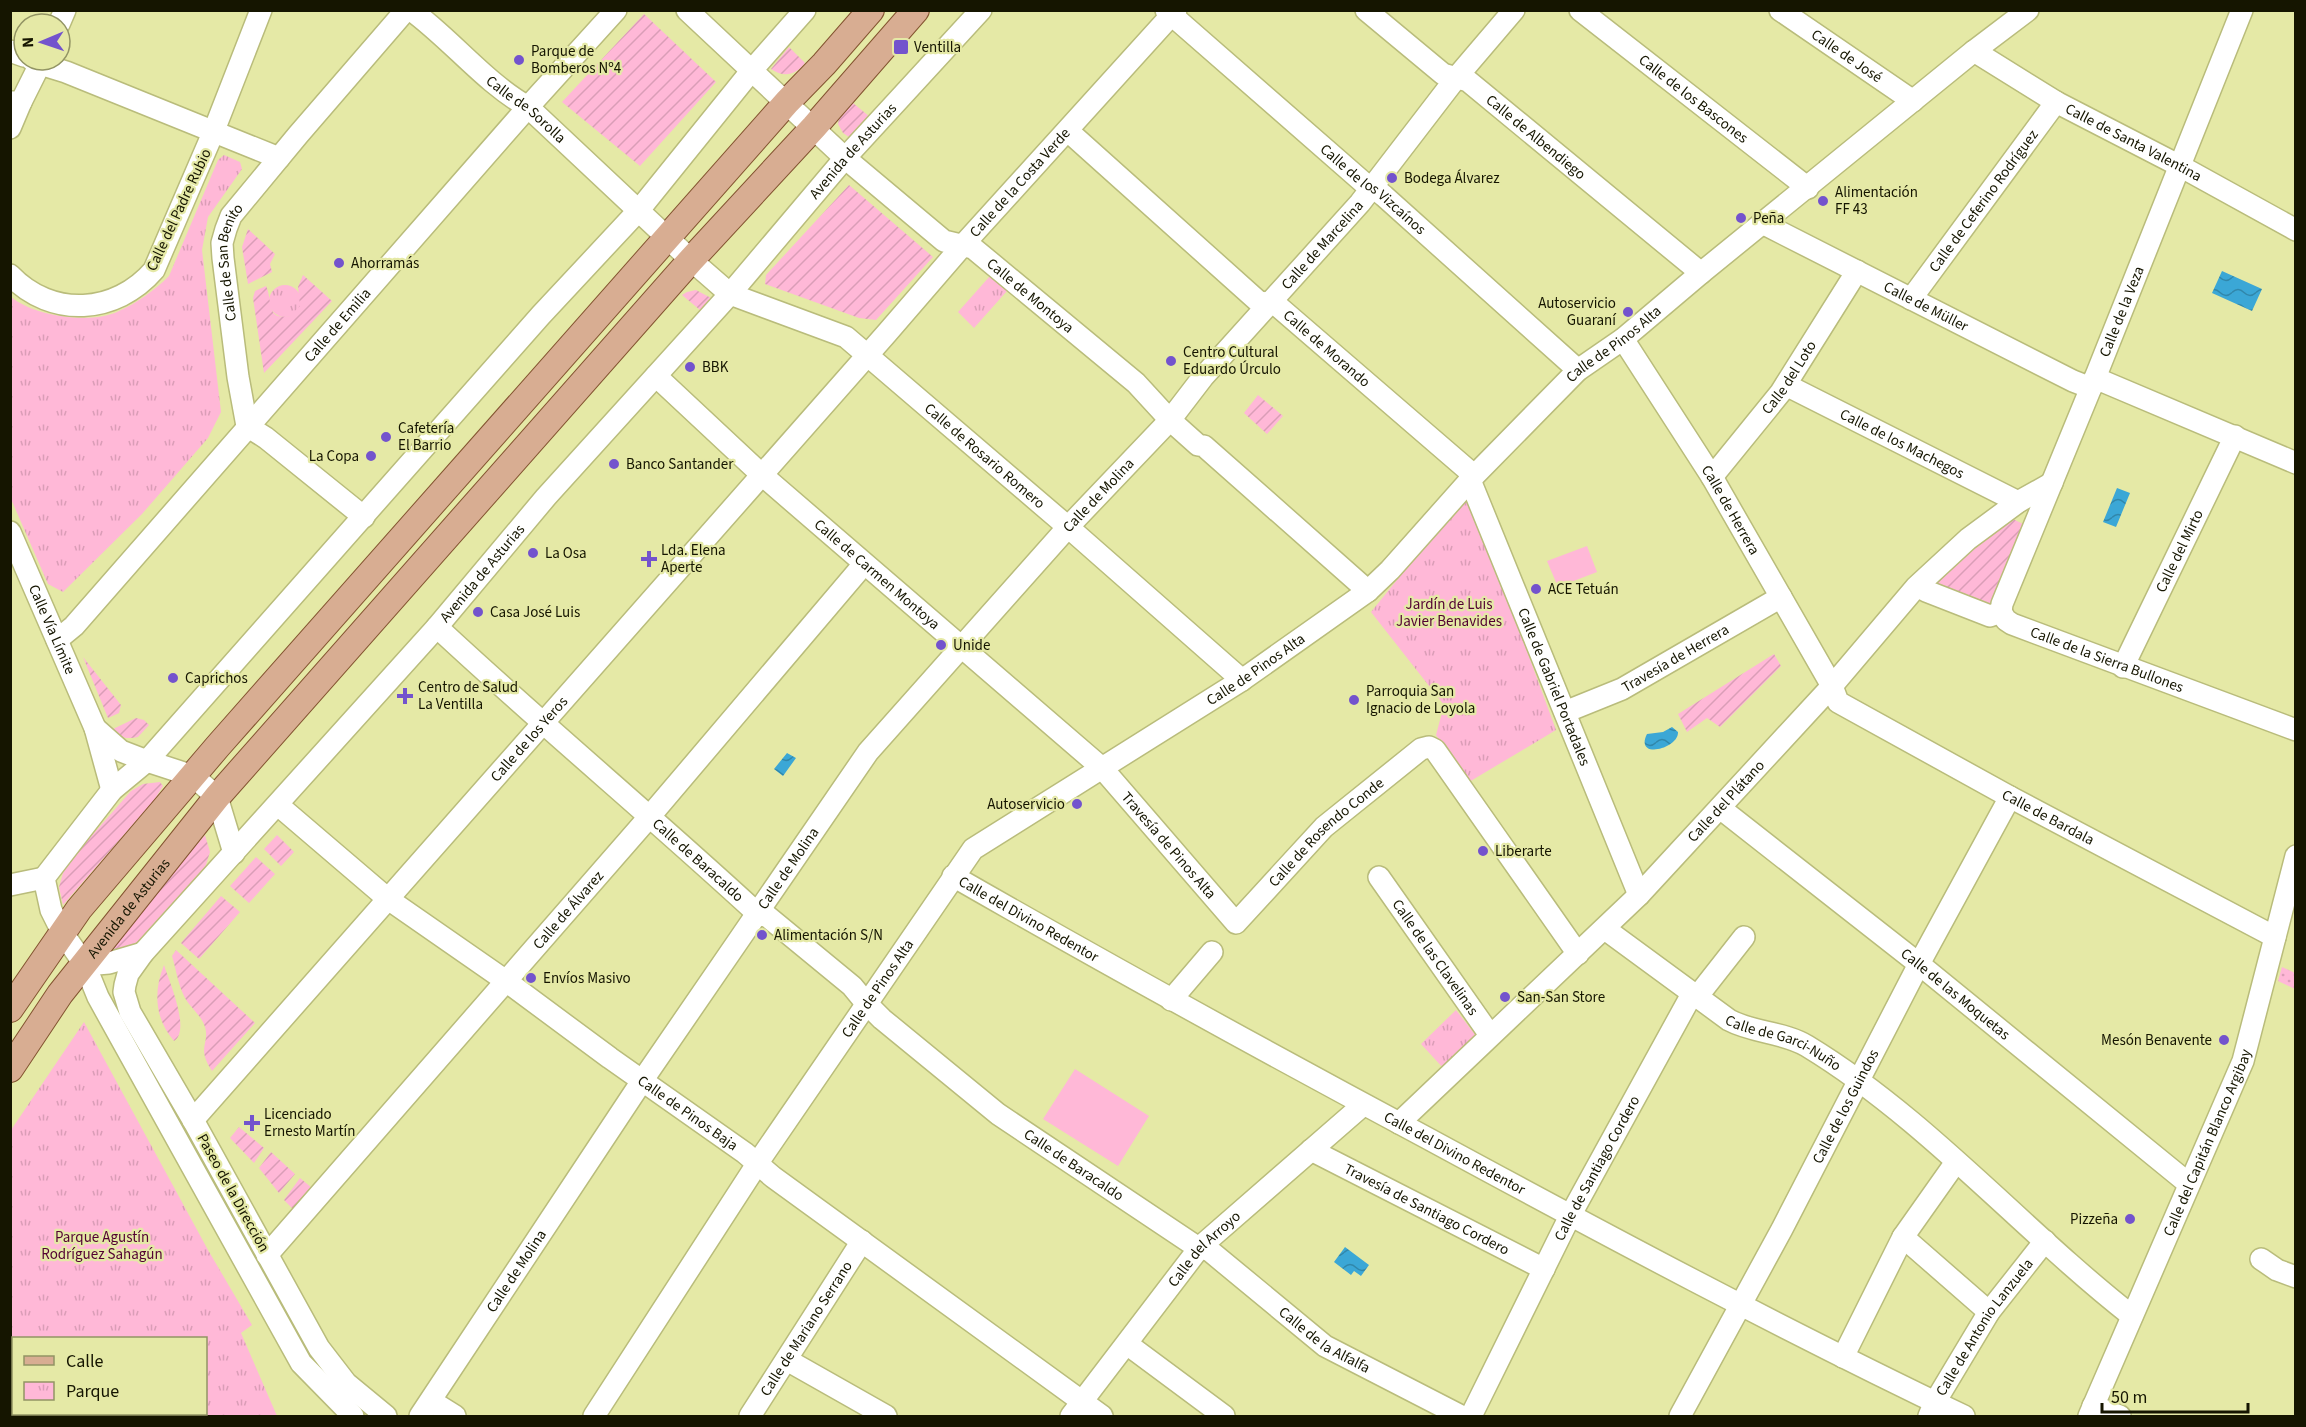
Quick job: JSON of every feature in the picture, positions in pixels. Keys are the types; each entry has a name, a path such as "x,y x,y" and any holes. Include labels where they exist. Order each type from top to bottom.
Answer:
{"main road":[{"path":"10,1009 79,909 193,776 787,102 871,10"},
{"name":"Avenida de Asturias","path":"10,1069 60,994 217,797 691,260 814,128 916,10"}],"street":[{"name":"Calle del Padre Rubio","path":"10,275 23,288 58,303 74,306 99,304 128,294 143,283 154,270 213,133 261,10"},
{"name":"Calle de San Benito","path":"247,426 238,377 222,243 231,216 406,10"},
{"name":"Calle de Sorolla","path":"411,10 427,21 507,94 528,107 639,210"},
{"name":"Calle de Emilia","path":"57,640 74,626 247,426 616,10"},
{"name":"Calle de Montoya","path":"687,10 845,158 944,241 973,248 1136,383 1170,420 1198,445 1204,446 1368,591"},
{"path":"10,885 44,878 111,790 147,762 541,315 639,210 752,70 804,10"},
{"name":"Avenida de Asturias","path":"44,878 51,910 62,932 85,964 110,963 143,953 437,627 546,497 730,294 845,158 981,10"},
{"name":"Calle de Albendiego","path":"1366,10 1443,74 1468,81 1701,273"},
{"name":"Calle de Marcelina","path":"1170,420 1203,378 1373,187 1456,78 1514,10"},
{"name":"Calle de los Bascones","path":"1580,10 1808,188"},
{"name":"Calle de José","path":"1780,10 1913,101"},
{"name":"Calle de Pinos Alta","path":"594,1416 756,1165 973,849 1242,680 1368,591 1390,570 1470,480 1578,370 1623,339 1762,223 2028,10"},
{"name":"Calle de la Veza","path":"2001,612 2002,604 2242,10"},
{"name":"Calle de la Costa Verde","path":"866,356 963,245 1068,131 1171,12"},
{"name":"Calle de los Vizcaínos","path":"1171,12 1364,183 1373,187 1578,370"},
{"name":"Calle de Santa Valentina","path":"1974,51 2056,102 2180,166 2295,230"},
{"path":"10,128 16,102 29,72"},
{"name":"Calle del Padre Rubio","path":"66,72 279,158"},
{"name":"Calle de Ceferino Rodríguez","path":"1911,299 2056,102"},
{"name":"Calle de Morando","path":"1068,131 1260,303 1273,302 1469,471 1470,480"},
{"path":"639,210 730,294"},
{"name":"Calle de Müller","path":"1762,223 2073,381 2093,383 2235,436 2295,462"},
{"name":"Calle del Loto","path":"1712,477 1786,385 1857,271"},
{"name":"Calle de Rosario Romero","path":"730,294 846,337 1242,680"},
{"name":"Calle de Herrera","path":"1623,339 1712,477 1832,686"},
{"name":"Calle de los Yeros","path":"193,1120 866,356"},
{"name":"Calle de Carmen Montoya","path":"656,376 762,475 1102,768"},
{"name":"Calle de los Machegos","path":"1786,385 2018,502"},
{"name":"Calle de Molina","path":"425,1409 642,1081 759,915 868,752 1068,528 1170,420"},
{"path":"247,426 266,438 364,517"},
{"name":"Calle del Mirto","path":"2123,667 2235,436"},
{"name":"Calle de Gabriel Portadales","path":"1470,480 1640,895"},
{"name":"Calle del Plátano","path":"1399,1124 1490,1035 1640,895 1832,686 1916,587 1968,539 2018,502 2052,483"},
{"name":"Calle Vía Límite","path":"10,532 95,728 111,790"},
{"name":"Calle de Álvarez","path":"267,1255 650,816 864,564"},
{"path":"1926,591 1990,616 2001,612"},
{"name":"Travesía de Herrera","path":"1565,712 1622,689 1781,597"},
{"name":"Calle de la Sierra Bullones","path":"2001,612 2012,624 2295,729"},
{"name":"Calle de Baracaldo","path":"437,627 759,915 770,918 852,986 866,1003 998,1114 1200,1247"},
{"name":"Calle de Bardala","path":"1832,686 1838,702 2010,797 2275,937"},
{"name":"Calle Vía Límite","path":"95,728 121,751 147,762"},
{"name":"Calle de Rosendo Conde","path":"1236,923 1324,827 1421,749 1429,747 1435,750 1578,954"},
{"path":"147,762 193,776 217,797 234,853"},
{"name":"Travesía de Pinos Alta","path":"1102,768 1236,923"},
{"name":"Calle de los Guindos","path":"1680,1416 1802,1193 1919,964 2010,797"},
{"name":"Calle de Pinos Baja","path":"278,805 388,899 745,1153 756,1165 862,1241 1077,1409 1102,1416"},
{"name":"Calle de las Moquetas","path":"1720,808 1919,964 2189,1184"},
{"name":"Calle del Capitán Blanco Argibay","path":"2091,1411 2243,1061 2295,856"},
{"name":"Calle del Divino Redentor","path":"953,876 1171,1000 1570,1216 1843,1357 1932,1409 1964,1416"},
{"name":"Calle de las Clavelinas","path":"1379,877 1490,1035"},
{"name":"Calle de Garci-Nuño","path":"1605,929 1692,994 1742,1027 1800,1042 1859,1080 2132,1316"},
{"name":"Calle de Santiago Cordero","path":"1471,1416 1570,1216 1692,994 1700,993 1744,938"},
{"path":"1171,1000 1212,952"},
{"name":"Paseo de la Dirección","path":"143,953 128,974 124,992 127,1004 319,1348 346,1383 386,1416"},
{"name":"Paseo de la Dirección","path":"85,964 98,997 301,1363 353,1416"},
{"name":"Calle del Arroyo","path":"1077,1409 1200,1247 1363,1105"},
{"name":"Travesía de Santiago Cordero","path":"1311,1150 1544,1269"},
{"path":"1843,1357 1903,1237 1956,1162"},
{"path":"1903,1237 1989,1312"},
{"name":"Calle de Mariano Serrano","path":"750,1416 862,1241"},
{"name":"Calle de Antonio Lanzuela","path":"1932,1409 1989,1312 2045,1241"},
{"name":"Calle de la Alfalfa","path":"1200,1247 1210,1251 1325,1346 1461,1416"},
{"path":"2261,1259 2277,1270 2295,1277"},
{"path":"1127,1344 1224,1416"},
{"path":"787,1360 886,1416"},
{"path":"425,1409 455,1416"},
{"path":"2091,1411 2120,1416"}],"green space":[{"path":"644,14 716,82 640,166 562,102"},
{"path":"789,47 805,63 794,73 789,74 781,74 771,69"},
{"path":"853,103 870,117 852,139 843,133 838,124 839,119"},
{"path":"224,155 240,162 242,169 208,217 202,250 221,412 208,438 142,514 63,592 48,584 11,499 11,297 34,309 79,318 107,315 139,300 169,276 218,160"},
{"path":"849,185 933,257 876,320 859,318 765,284 766,275"},
{"path":"248,229 275,254 270,264 272,272 248,284 242,247"},
{"path":"303,275 332,301 264,373 253,298 255,291 266,286 273,312 282,317 290,316 300,306 298,287"},
{"path":"990,276 1007,291 974,328 958,312"},
{"path":"285,285 296,290 301,301 296,312 285,317 274,312 269,301 274,290"},
{"path":"696,290 711,298 700,310 682,295"},
{"path":"1258,395 1283,416 1267,434 1244,413"},
{"name":"Jardín de Luis Javier Benavides","path":"1465,496 1470,496 1556,730 1469,782 1436,735 1444,705 1371,612"},
{"path":"2009,517 2023,524 1990,606 1929,584"},
{"path":"1587,546 1597,572 1558,587 1547,561"},
{"path":"1774,654 1781,666 1720,727 1707,718 1687,732 1678,714"},
{"path":"83,657 121,705 119,713 108,718"},
{"path":"136,718 144,720 149,725 138,737 124,738 113,729"},
{"path":"160,782 163,786 155,799 63,905 59,887 65,866 131,791 143,784"},
{"path":"205,835 210,852 205,868 139,941 125,950 107,948"},
{"path":"277,835 294,852 281,866 264,849"},
{"path":"256,857 275,874 249,903 230,886"},
{"path":"221,896 240,912 199,959 181,943"},
{"path":"176,950 255,1023 212,1071 204,1051 205,1027 201,1018 186,1000 179,981 172,956"},
{"path":"164,965 180,1016 179,1035 174,1041 163,1024 158,1005 158,985"},
{"path":"2282,967 2295,973 2295,989 2278,981"},
{"path":"1456,1010 1477,1037 1444,1069 1421,1044"},
{"name":"Parque Agustín Rodríguez Sahagún","path":"84,1022 208,1250 252,1325 241,1333 277,1416 11,1416 11,1130"},
{"path":"1075,1069 1149,1116 1118,1166 1043,1119"},
{"path":"239,1127 264,1148 254,1163 230,1138"},
{"path":"271,1152 295,1174 279,1193 259,1168"},
{"path":"300,1178 312,1188 294,1210 284,1200"}],"water":[{"path":"2222,271 2262,289 2252,311 2212,293"},
{"path":"2117,488 2130,493 2116,527 2103,522"},
{"path":"1672,727 1678,732 1672,743 1658,749 1646,747 1647,734 1663,732"},
{"path":"787,753 796,758 783,776 774,769"},
{"path":"1345,1247 1369,1265 1361,1276 1354,1271 1351,1275 1334,1262"}],"place":[{"name":"Ventilla","path":"901,47"},
{"name":"Parque de Bomberos Nº4","path":"519,60"},
{"name":"Bodega Álvarez","path":"1392,178"},
{"name":"Alimentación FF 43","path":"1823,201"},
{"name":"Peña","path":"1741,218"},
{"name":"Ahorramás","path":"339,263"},
{"name":"Autoservicio Guaraní","path":"1628,312"},
{"name":"Centro Cultural Eduardo Úrculo","path":"1171,361"},
{"name":"BBK","path":"690,367"},
{"name":"Cafetería El Barrio","path":"386,437"},
{"name":"La Copa","path":"371,456"},
{"name":"Banco Santander","path":"614,464"},
{"name":"La Osa","path":"533,553"},
{"name":"Lda. Elena Aperte","path":"649,559"},
{"name":"ACE Tetuán","path":"1536,589"},
{"name":"Casa José Luis","path":"478,612"},
{"name":"Unide","path":"941,645"},
{"name":"Caprichos","path":"173,678"},
{"name":"Centro de Salud La Ventilla","path":"405,696"},
{"name":"Parroquia San Ignacio de Loyola","path":"1354,700"},
{"name":"Autoservicio","path":"1077,804"},
{"name":"Liberarte","path":"1483,851"},
{"name":"Alimentación S/N","path":"762,935"},
{"name":"Envíos Masivo","path":"531,978"},
{"name":"San-San Store","path":"1505,997"},
{"name":"Mesón Benavente","path":"2224,1040"},
{"name":"Licenciado Ernesto Martín","path":"252,1123"},
{"name":"Pizzeña","path":"2130,1219"}]}
